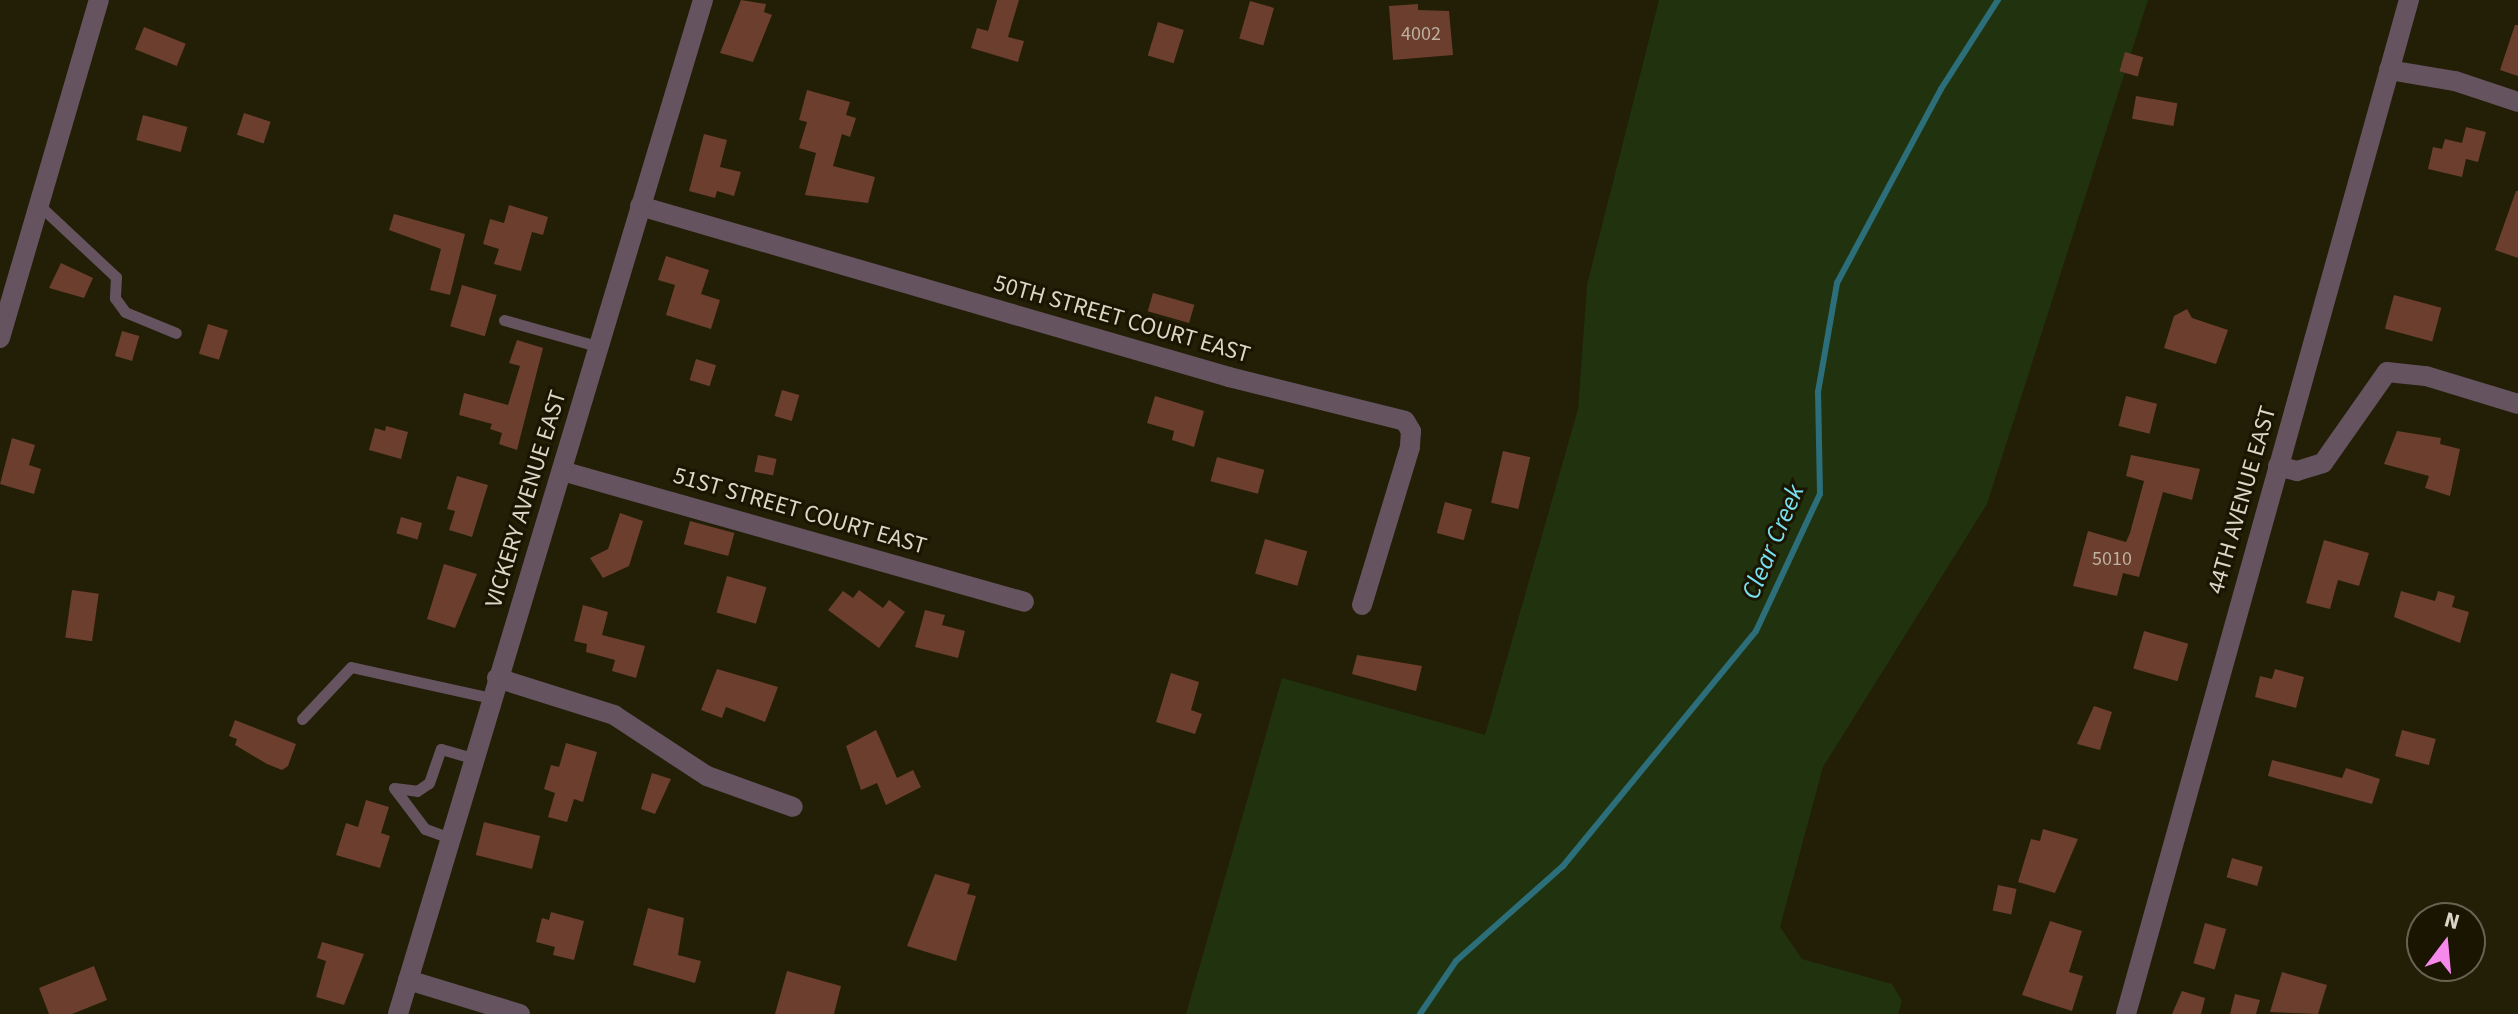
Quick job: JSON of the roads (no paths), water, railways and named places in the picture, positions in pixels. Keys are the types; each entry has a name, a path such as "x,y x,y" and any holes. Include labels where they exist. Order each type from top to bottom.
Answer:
{"street":[{"path":"0,338 99,0"},
{"name":"VICKERY AVENUE EAST","path":"398,1014 703,0"},
{"name":"44TH AVENUE EAST","path":"2126,1014 2409,0"},
{"path":"2389,70 2455,81 2518,102"},
{"name":"50TH STREET COURT EAST","path":"640,206 1229,377 1405,421 1411,431 1410,447 1362,605"},
{"path":"2278,466 2297,471 2323,463 2387,372 2426,376 2518,404"},
{"name":"51ST STREET COURT EAST","path":"562,471 1024,602"},
{"path":"497,678 614,715 707,776 793,807"},
{"path":"408,980 520,1014"}],"lane":[{"path":"39,205 116,277 115,298 125,312 176,333"},
{"path":"504,320 600,347"},
{"path":"302,719 351,667 491,698"},
{"path":"450,838 425,829 394,788 417,791 429,783 441,749 473,758"}],"waterway":[{"name":"Clear Creek","path":"1420,1014 1456,961 1563,866 1756,631 1820,494 1818,392 1837,283 1941,89 1998,0"}]}
